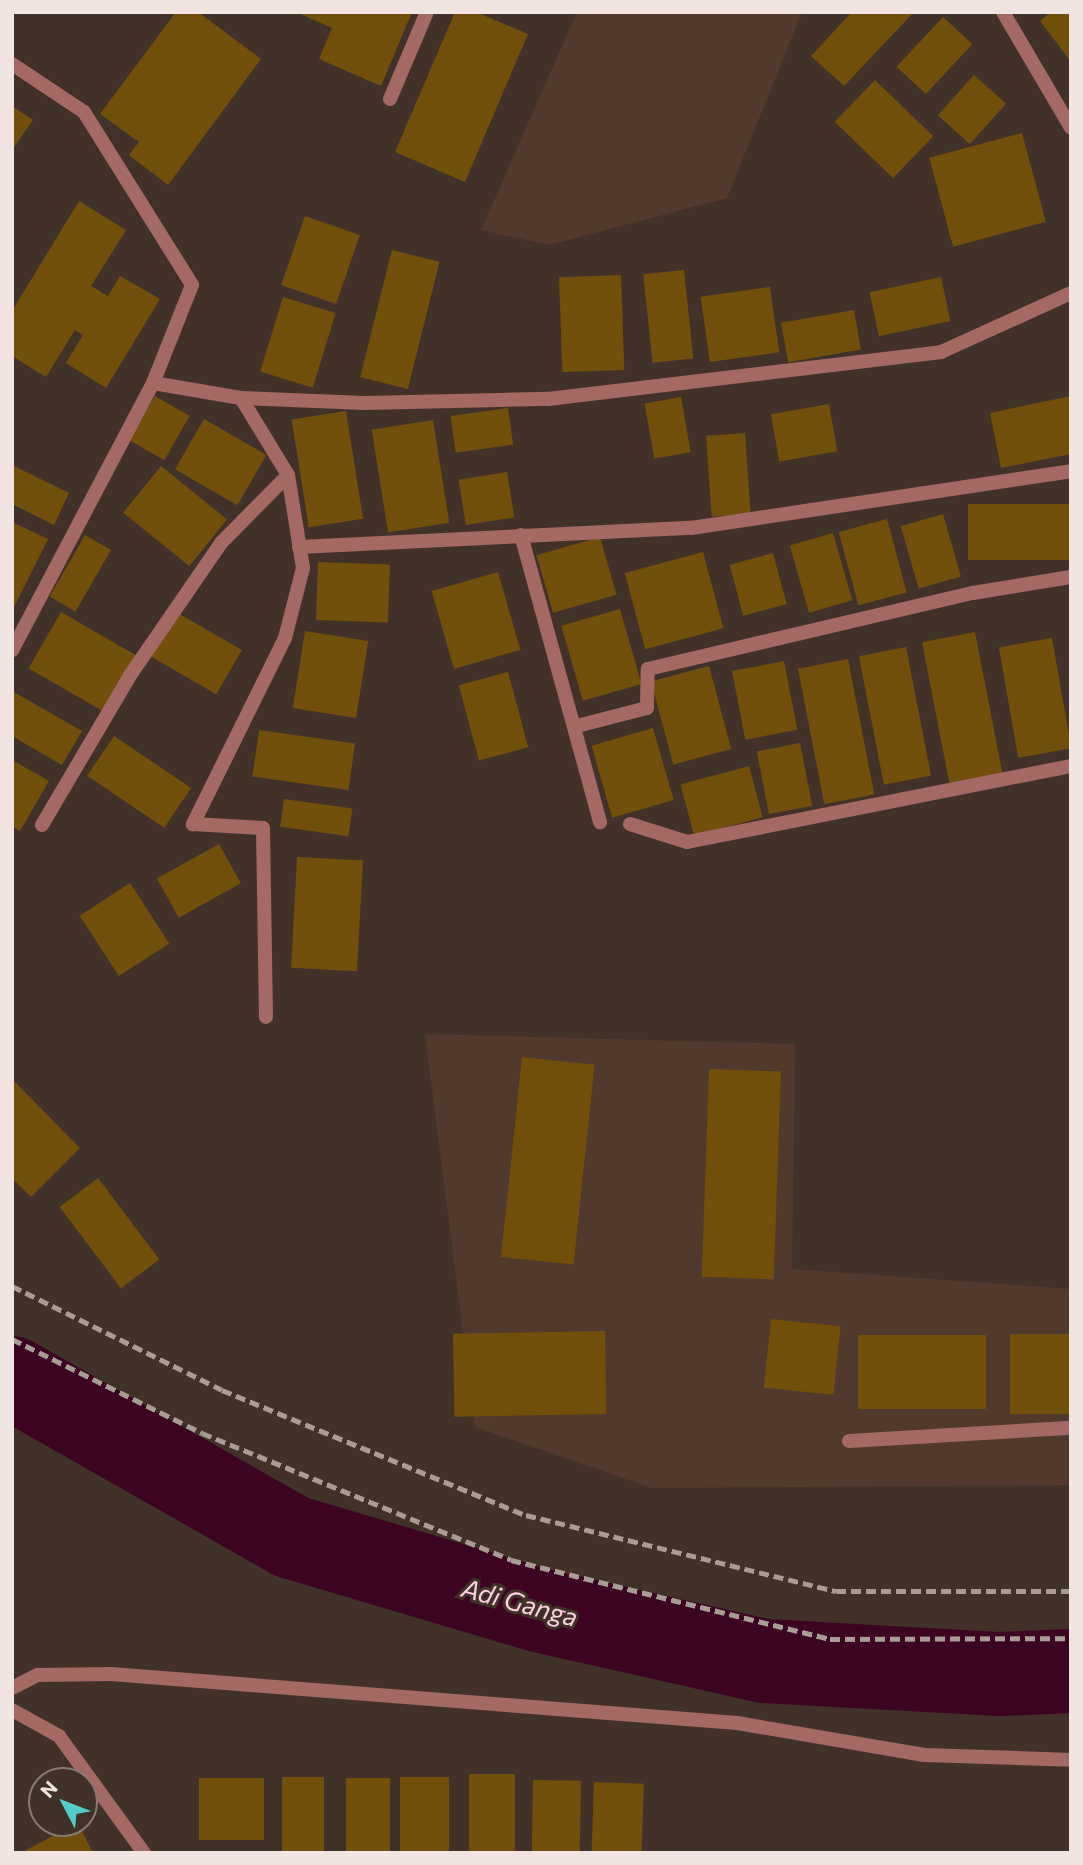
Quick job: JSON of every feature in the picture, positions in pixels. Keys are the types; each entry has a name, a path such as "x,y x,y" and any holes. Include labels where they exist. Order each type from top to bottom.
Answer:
{"street":[{"path":"390,99 427,12"},
{"path":"1003,12 1071,128"},
{"path":"12,64 84,112 192,285 153,383 12,650"},
{"path":"153,383 241,398 365,403 548,399 941,352 1071,293"},
{"path":"241,398 288,475 303,568 285,638 193,824 263,828 266,1017"},
{"path":"299,547 691,528 1071,471"},
{"path":"42,825 131,674 221,542 288,475"},
{"path":"521,535 577,726 600,822"},
{"path":"577,726 648,708 648,669 973,593 1071,577"},
{"path":"630,824 687,842 1071,766"},
{"path":"849,1441 1071,1428"},
{"path":"12,1688 38,1675 111,1674 737,1723 923,1755 1071,1760"},
{"path":"12,1710 59,1736 144,1853"}],"shaded area":[{"path":"577,12 802,12 727,198 549,245 481,230"},
{"path":"425,1034 795,1044 792,1269 1071,1289 1071,1485 652,1488 475,1427"}],"building":[{"path":"176,12 198,12 261,59 168,185 129,155 139,142 100,114"},
{"path":"296,12 412,12 381,86 319,59 332,28"},
{"path":"455,12 476,12 528,34 465,182 395,152"},
{"path":"852,12 914,12 844,86 811,56"},
{"path":"1051,12 1071,12 1071,62 1040,21"},
{"path":"943,17 972,44 926,94 897,67"},
{"path":"974,75 1006,104 970,144 938,115"},
{"path":"875,80 933,136 893,178 835,122"},
{"path":"12,106 33,120 12,150"},
{"path":"1022,133 1046,222 953,247 929,158"},
{"path":"79,201 126,230 91,286 108,296 120,276 160,299 106,388 66,363 83,335 75,330 46,377 12,356 12,311"},
{"path":"305,216 360,235 336,304 281,285"},
{"path":"392,250 440,262 408,389 360,377"},
{"path":"684,270 693,359 653,363 643,274"},
{"path":"621,275 624,370 562,372 559,277"},
{"path":"941,277 950,321 879,336 870,292"},
{"path":"770,287 779,352 710,362 701,297"},
{"path":"283,297 336,313 313,388 260,372"},
{"path":"854,310 861,349 788,362 781,323"},
{"path":"155,396 190,416 164,460 130,440"},
{"path":"1071,396 1071,454 1001,468 990,413"},
{"path":"681,397 691,452 654,459 645,403"},
{"path":"829,404 837,451 779,462 771,414"},
{"path":"508,408 513,445 456,453 451,416"},
{"path":"346,411 363,519 309,527 292,420"},
{"path":"204,419 266,455 237,505 175,469"},
{"path":"433,420 449,523 388,532 372,430"},
{"path":"745,433 751,514 712,517 706,436"},
{"path":"12,465 69,493 54,525 12,504"},
{"path":"161,466 227,519 189,566 123,513"},
{"path":"507,472 514,517 466,525 459,480"},
{"path":"968,504 1071,504 1071,560 968,560"},
{"path":"943,514 961,576 919,589 901,526"},
{"path":"887,519 907,592 858,605 839,532"},
{"path":"12,522 48,539 12,611"},
{"path":"833,533 852,600 809,613 790,545"},
{"path":"85,535 111,550 75,611 49,596"},
{"path":"600,537 617,595 553,613 537,555"},
{"path":"703,552 723,628 645,649 625,573"},
{"path":"773,553 787,604 743,616 730,565"},
{"path":"318,562 390,565 388,622 316,620"},
{"path":"498,572 520,650 454,669 432,591"},
{"path":"620,609 641,684 583,701 561,626"},
{"path":"61,612 137,656 105,712 28,668"},
{"path":"176,612 242,650 216,694 150,656"},
{"path":"305,631 368,641 356,718 293,708"},
{"path":"975,632 1003,774 950,785 922,642"},
{"path":"1052,638 1071,748 1018,758 999,647"},
{"path":"906,647 931,776 884,785 859,656"},
{"path":"848,659 874,794 824,804 798,669"},
{"path":"784,661 797,730 745,740 732,671"},
{"path":"709,666 731,749 673,765 651,682"},
{"path":"508,672 528,747 479,761 459,685"},
{"path":"12,691 82,731 62,765 12,736"},
{"path":"653,728 674,800 612,818 591,746"},
{"path":"259,730 355,743 349,790 252,777"},
{"path":"114,736 191,788 164,828 87,776"},
{"path":"800,743 812,806 769,814 757,751"},
{"path":"12,760 49,781 20,831 12,826"},
{"path":"749,766 763,817 694,836 680,784"},
{"path":"284,799 352,809 348,836 280,827"},
{"path":"219,844 241,883 179,918 157,878"},
{"path":"297,857 363,860 357,971 291,968"},
{"path":"130,883 169,943 119,976 80,916"},
{"path":"522,1057 595,1065 574,1265 501,1257"},
{"path":"709,1069 781,1072 774,1279 702,1277"},
{"path":"12,1079 80,1148 31,1197 12,1178"},
{"path":"98,1178 159,1259 121,1288 60,1207"},
{"path":"771,1319 841,1326 833,1395 764,1388"},
{"path":"605,1331 606,1414 454,1417 453,1334"},
{"path":"1010,1334 1071,1334 1071,1414 1010,1414"},
{"path":"858,1335 986,1335 986,1409 858,1409"},
{"path":"469,1774 515,1774 515,1853 469,1853"},
{"path":"282,1777 324,1777 324,1852 282,1852"},
{"path":"400,1777 449,1777 449,1853 400,1853"},
{"path":"199,1778 264,1778 264,1840 199,1840"},
{"path":"346,1778 390,1778 390,1851 346,1851"},
{"path":"533,1780 581,1781 580,1853 532,1853"},
{"path":"594,1782 644,1784 642,1853 592,1853"},
{"path":"51,1837 85,1837 93,1853 27,1853 26,1850"}],"waterway":[{"name":"Adi Ganga","path":"12,1378 292,1537 538,1610 765,1661 1001,1674 1071,1671"}],"railway":[{"path":"12,1286 222,1390 526,1515 836,1591 1071,1591"},
{"path":"12,1339 202,1433 511,1560 830,1639 1071,1638"}]}
